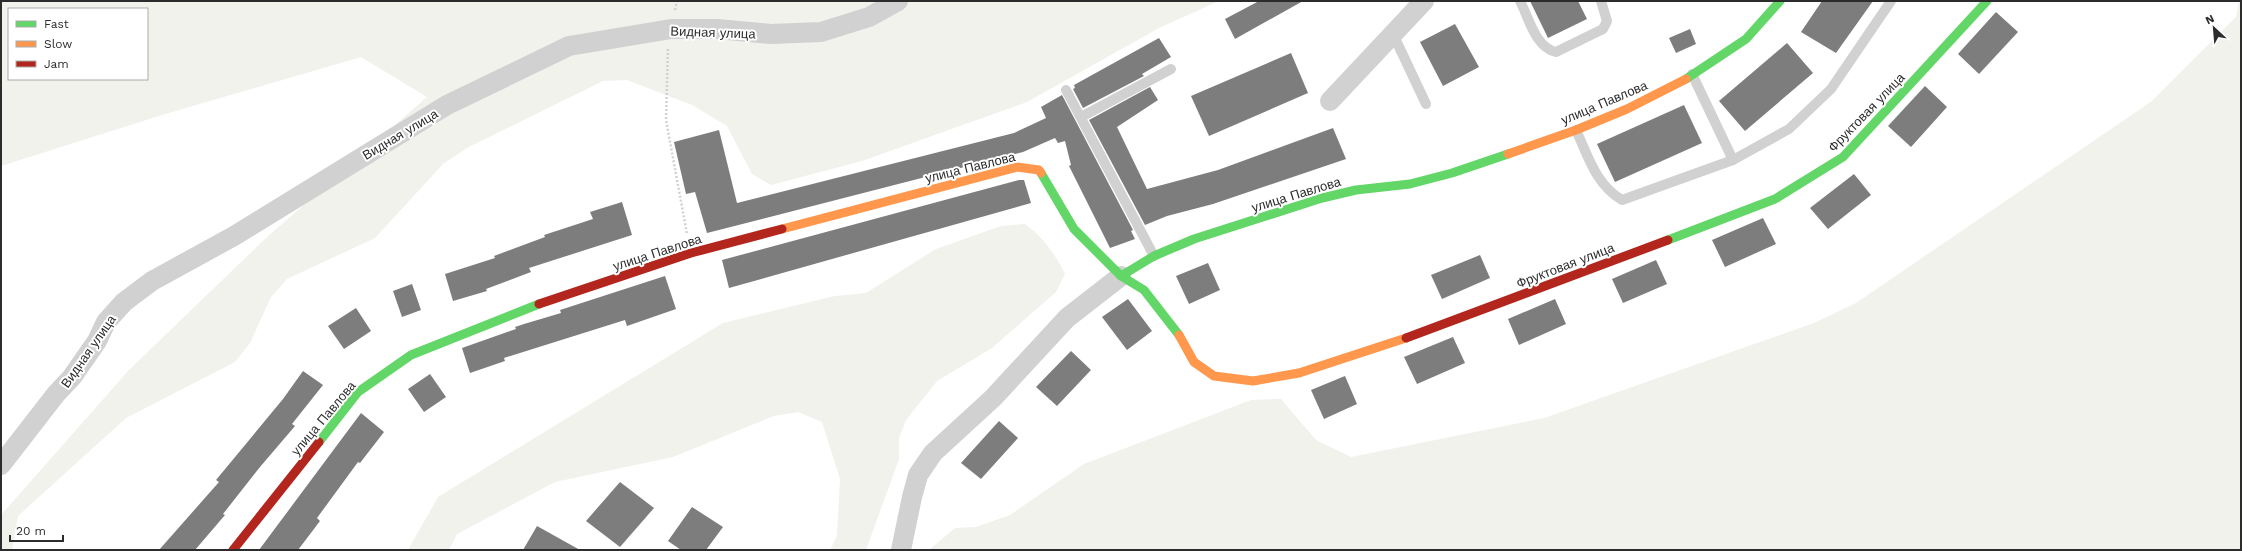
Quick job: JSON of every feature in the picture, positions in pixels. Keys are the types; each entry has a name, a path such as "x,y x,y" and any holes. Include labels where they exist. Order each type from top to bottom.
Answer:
{"street":[{"name":"Видная улица","path":"1,465 56,394 72,377 97,341 106,322 124,302 152,281 234,236 447,105 569,46 671,29 717,29 772,34 821,32 869,17 898,1"},
{"path":"1330,101 1424,1"},
{"name":"улица Павлова","path":"233,550 358,392 411,355 540,304 691,253 1017,167 1028,167 1039,170 1074,229 1121,276 1154,256 1194,239 1322,198 1356,190 1410,184 1452,174 1576,130 1627,109 1692,74 1746,39 1780,1"},
{"name":"Фруктовая улица","path":"1121,276 1144,290 1182,340 1194,362 1214,376 1253,381 1299,373 1422,332 1775,199 1843,157 1987,1"},
{"path":"901,550 912,496 918,475 933,453 994,398 1067,318 1121,276"}],"lane":[{"path":"1520,1 1541,44 1548,50 1556,52 1603,29 1607,21 1606,13 1601,1"},
{"path":"1576,130 1601,183 1610,192 1622,200 1733,160 1788,129 1831,89 1891,1"},
{"path":"1393,34 1426,104"},
{"path":"1081,117 1171,69"},
{"path":"1692,74 1733,160"},
{"path":"1066,90 1154,256"}],"path":[{"path":"677,1 671,29 666,120 691,253"}],"shaded area":[{"path":"1,1 1219,1 1161,27 1027,102 862,161 771,185 752,174 727,126 692,105 627,80 603,81 467,148 443,164 375,238 287,279 271,297 250,343 235,362 126,418 18,516 12,550 1,550 1,515 129,370 266,238 427,97 361,57 162,115 1,166"},
{"path":"2239,1 2241,1 2241,550 929,550 955,528 976,527 1010,515 1084,464 1251,400 1281,399 1316,440 1351,457 1544,418 1814,323 1856,303 2152,101 2236,17"},
{"path":"1025,224 1048,246 1065,274 1056,292 992,348 937,381 906,420 899,438 899,459 866,550 830,550 837,536 840,479 822,422 798,412 774,416 673,457 555,482 457,534 449,550 408,550 438,497 723,323 835,296 866,293 936,249 1001,226"}],"building":[{"path":"1259,1 1303,1 1235,39 1225,19"},
{"path":"1530,1 1578,1 1587,19 1548,38"},
{"path":"1822,1 1873,1 1836,53 1801,32"},
{"path":"1996,12 2018,32 1979,74 1958,54"},
{"path":"1455,24 1479,67 1443,86 1420,42"},
{"path":"1690,29 1696,44 1676,53 1669,38"},
{"path":"1159,38 1171,57 1142,74 1144,76 1083,108 1073,89 1075,88 1074,85"},
{"path":"1787,43 1813,73 1745,131 1719,101"},
{"path":"1291,53 1308,93 1209,136 1191,96"},
{"path":"1925,86 1947,107 1911,147 1888,126"},
{"path":"1150,87 1158,100 1117,127 1147,189 1218,170 1333,128 1346,159 1213,204 1167,216 1145,225 1089,120"},
{"path":"1062,95 1133,230 1131,231 1135,239 1110,248 1069,166 1071,165 1065,141 1058,143 1055,138 1023,152 707,233 695,192 686,194 674,142 719,130 737,203 1014,133 1046,118 1041,107"},
{"path":"1684,105 1702,143 1615,182 1597,144"},
{"path":"1854,174 1871,195 1828,229 1810,208"},
{"path":"1019,180 1024,180 1031,203 729,288 722,260"},
{"path":"622,202 632,235 529,268 531,272 486,289 487,291 453,301 445,274 495,258 494,256 545,237 544,235 593,219 590,212"},
{"path":"1763,218 1776,244 1725,267 1712,240"},
{"path":"1480,255 1490,278 1442,299 1431,275"},
{"path":"1656,260 1667,284 1623,303 1612,279"},
{"path":"1208,263 1220,290 1189,304 1176,276"},
{"path":"665,276 676,309 627,326 625,320 504,358 505,361 470,373 462,348 516,329 515,327 561,313 560,310"},
{"path":"412,284 421,310 402,317 393,291"},
{"path":"1128,299 1152,331 1127,350 1102,317"},
{"path":"1555,299 1566,324 1519,345 1508,319"},
{"path":"356,308 371,331 344,349 328,326"},
{"path":"1453,337 1465,363 1417,384 1404,357"},
{"path":"1071,351 1091,370 1057,406 1036,387"},
{"path":"303,371 323,385 292,424 295,426 223,514 225,515 195,550 159,550 219,482 216,480 283,399"},
{"path":"430,374 446,397 424,412 408,389"},
{"path":"1345,376 1357,404 1324,419 1311,390"},
{"path":"361,413 384,432 360,463 358,462 317,518 320,521 298,550 259,550"},
{"path":"999,421 1018,438 981,479 961,463"},
{"path":"620,482 654,508 620,547 586,521"},
{"path":"692,507 723,527 706,550 681,550 668,541"},
{"path":"537,526 580,550 523,550"}],"traffic: fast":[{"path":"1686,79 1746,39 1780,1"},
{"path":"1668,240 1775,199 1843,157 1987,1"},
{"path":"1121,276 1154,256 1194,239 1322,198 1356,190 1410,184 1452,173 1508,154"},
{"path":"1041,173 1074,229 1121,276 1144,290 1179,335"},
{"path":"319,442 358,392 411,355 539,304"}],"traffic: slow":[{"path":"1508,154 1576,130 1627,109 1686,79"},
{"path":"782,229 1017,167 1039,170 1041,173"},
{"path":"1179,335 1194,362 1214,376 1253,381 1299,373 1406,338"}],"traffic: jam":[{"path":"539,304 691,253 782,229"},
{"path":"1406,338 1668,240"},
{"path":"233,550 319,442"}]}
